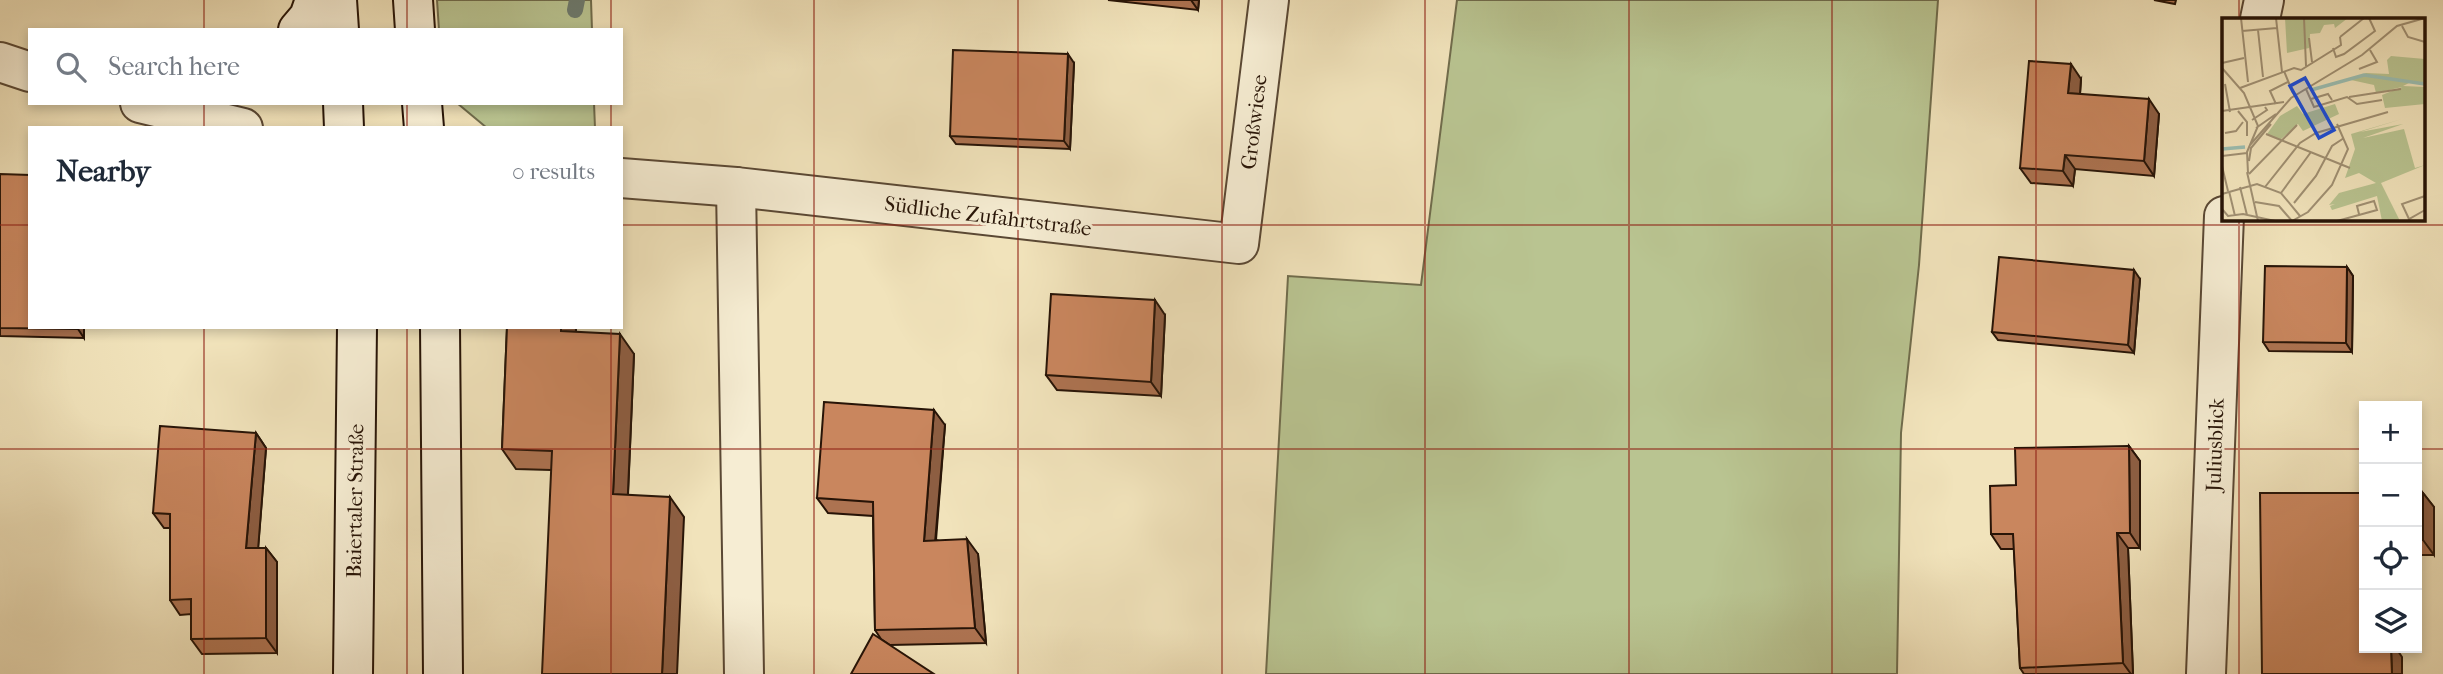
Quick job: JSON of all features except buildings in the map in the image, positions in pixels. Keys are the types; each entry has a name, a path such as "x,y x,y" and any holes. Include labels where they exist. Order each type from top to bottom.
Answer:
{"street":[{"path":"300,28 309,17 315,0"},
{"path":"337,0 339,28"},
{"path":"412,0 415,28"},
{"name":"Großwiese","path":"1239,244 1269,0"},
{"path":"2260,18 2264,0"},
{"path":"0,62 28,71"},
{"path":"148,105 235,126"},
{"path":"343,105 344,126"},
{"path":"422,105 424,126"},
{"name":"Südliche Zufahrtstraße","path":"623,178 736,187 1239,244"},
{"path":"736,187 744,674"},
{"name":"Juliusblick","path":"2206,674 2224,220"},
{"name":"Baiertaler Straße","path":"354,674 357,329"},
{"path":"440,329 443,674"},
{"path":"441,449 467,329"}],"green space":[{"path":"437,0 591,0 592,28 439,28"},
{"path":"1457,0 1938,0 1919,265 1901,433 1897,674 1266,674 1288,276 1421,285"},
{"path":"459,105 594,105 595,126 485,126"}],"waterway":[{"path":"575,10 577,0"}]}
